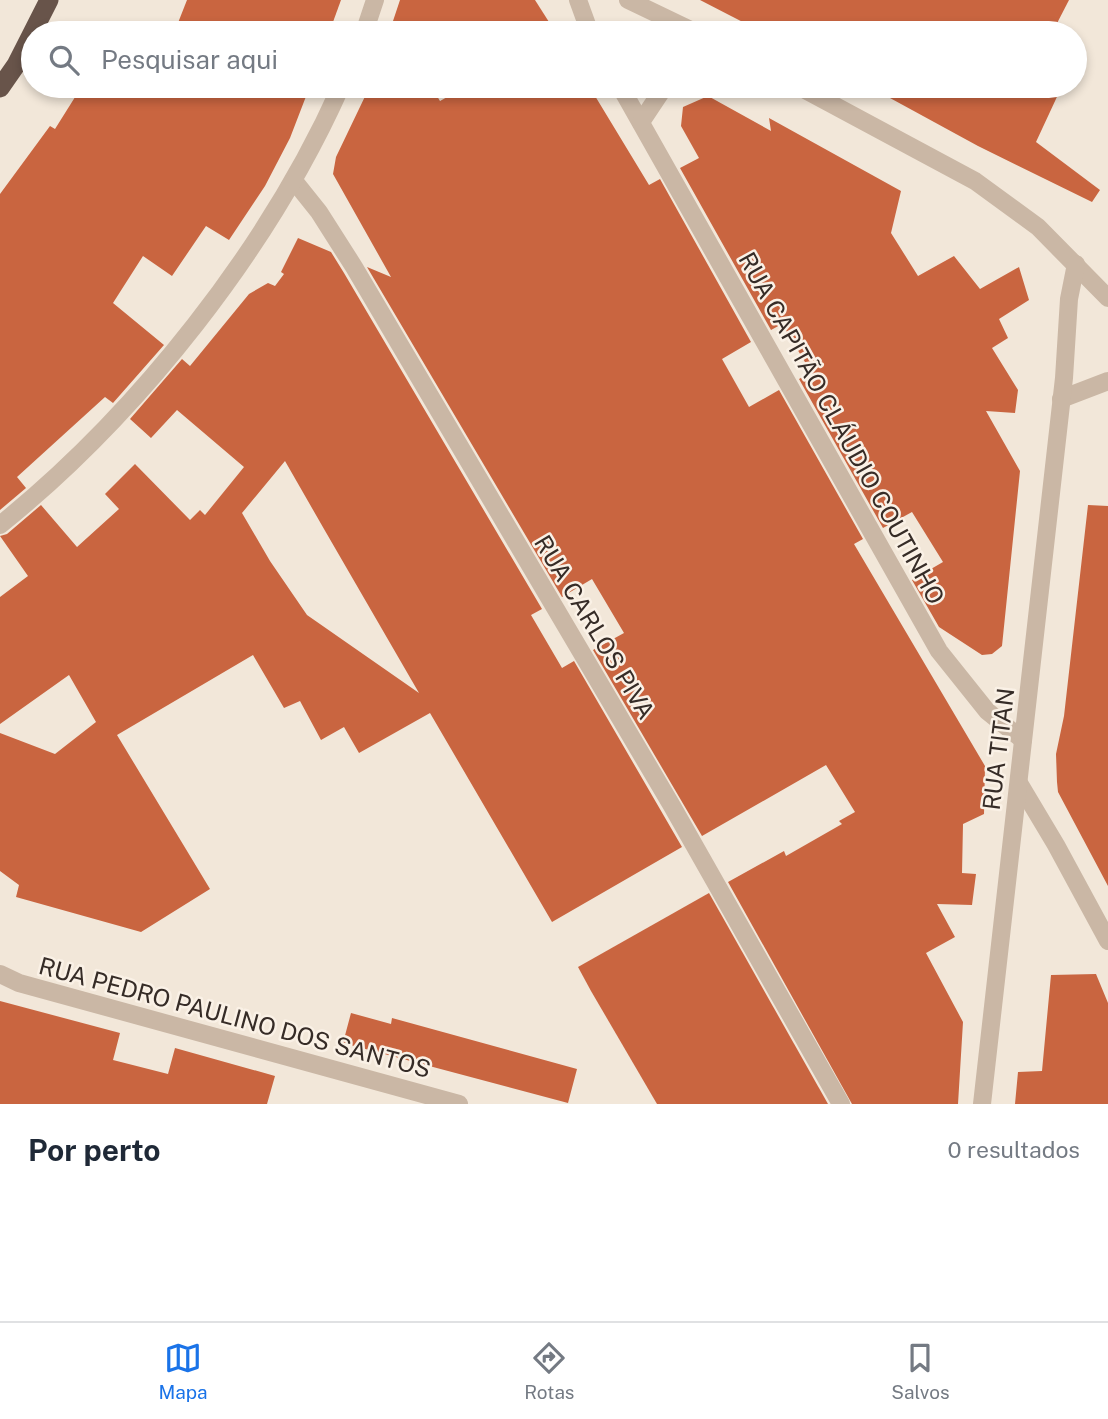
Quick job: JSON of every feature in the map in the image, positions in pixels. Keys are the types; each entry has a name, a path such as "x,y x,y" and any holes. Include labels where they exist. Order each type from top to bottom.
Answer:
{"highway":[{"path":"38,21 49,0"},
{"path":"0,88 21,55"}],"street":[{"path":"368,21 375,0"},
{"path":"578,0 586,21"},
{"path":"628,0 672,21"},
{"path":"0,526 41,492 109,424 180,342 271,221 295,181 335,98"},
{"name":"RUA CAPITÃO CLÁUDIO COUTINHO","path":"627,98 939,651 987,711 1023,740"},
{"path":"641,122 657,98"},
{"path":"820,98 975,181 1038,227 1108,298"},
{"name":"RUA CARLOS PIVA","path":"295,181 319,212 354,267 672,806 841,1104"},
{"name":"RUA TITAN","path":"982,1104 1061,399 1069,299 1076,264"},
{"path":"1061,399 1108,381"},
{"path":"1019,783 1108,941"},
{"name":"RUA PEDRO PAULINO DOS SANTOS","path":"0,974 19,983 459,1104"}],"building":[{"path":"187,0 341,0 333,21 179,21"},
{"path":"400,0 535,0 548,21 393,21"},
{"path":"700,0 1069,0 1058,21 741,21"},
{"path":"74,98 305,98 290,138 265,186 229,240 206,226 172,276 143,256 113,303 164,345 113,403 105,397 17,477 26,488 0,510 0,194 50,126 55,129"},
{"path":"364,98 438,98 440,101 445,98 596,98 649,185 660,179 751,342 722,359 749,407 779,390 863,539 854,544 985,766 984,814 963,824 962,873 976,874 972,905 937,904 955,937 926,953 963,1022 958,1104 852,1104 728,882 784,851 786,856 842,824 839,821 855,812 826,765 702,836 593,650 624,633 592,579 562,597 367,267 391,277 333,174 336,157"},
{"path":"703,98 712,98 771,131 769,118 901,191 891,233 918,276 954,256 980,289 1019,267 1029,300 999,319 1008,338 992,348 1018,390 1015,413 986,411 1020,471 1002,646 992,654 982,655 939,627 912,580 943,562 912,512 883,528 799,379 811,372 782,324 771,330 680,168 699,158 681,126 683,107"},
{"path":"890,98 1056,98 1036,142 1100,190 1092,202 978,146"},
{"path":"298,238 331,252 542,609 531,615 562,668 574,661 682,847 552,922 430,713 359,753 344,727 321,740 300,701 284,708 253,655 117,735 210,889 141,932 16,897 19,885 0,871 0,733 55,754 96,722 69,675 0,724 0,597 28,576 0,536 7,534 41,505 77,547 119,509 105,494 135,464 190,520 200,510 205,515 244,467 177,410 151,438 130,419 182,359 190,366 249,294 268,283 275,286 284,274 281,272","holes":["285,461 419,693 307,615 270,561 242,513"]},
{"path":"1088,505 1108,506 1108,886 1058,792 1057,782 1056,754 1064,716"},
{"path":"709,893 828,1104 657,1104 591,991 578,967"},
{"path":"1096,974 1108,1003 1108,1104 1015,1104 1018,1072 1042,1071 1051,975"},
{"path":"0,1001 120,1033 113,1060 168,1074 175,1048 275,1076 267,1104 0,1104"},
{"path":"351,1013 391,1024 392,1018 577,1069 568,1103 343,1043"}]}
